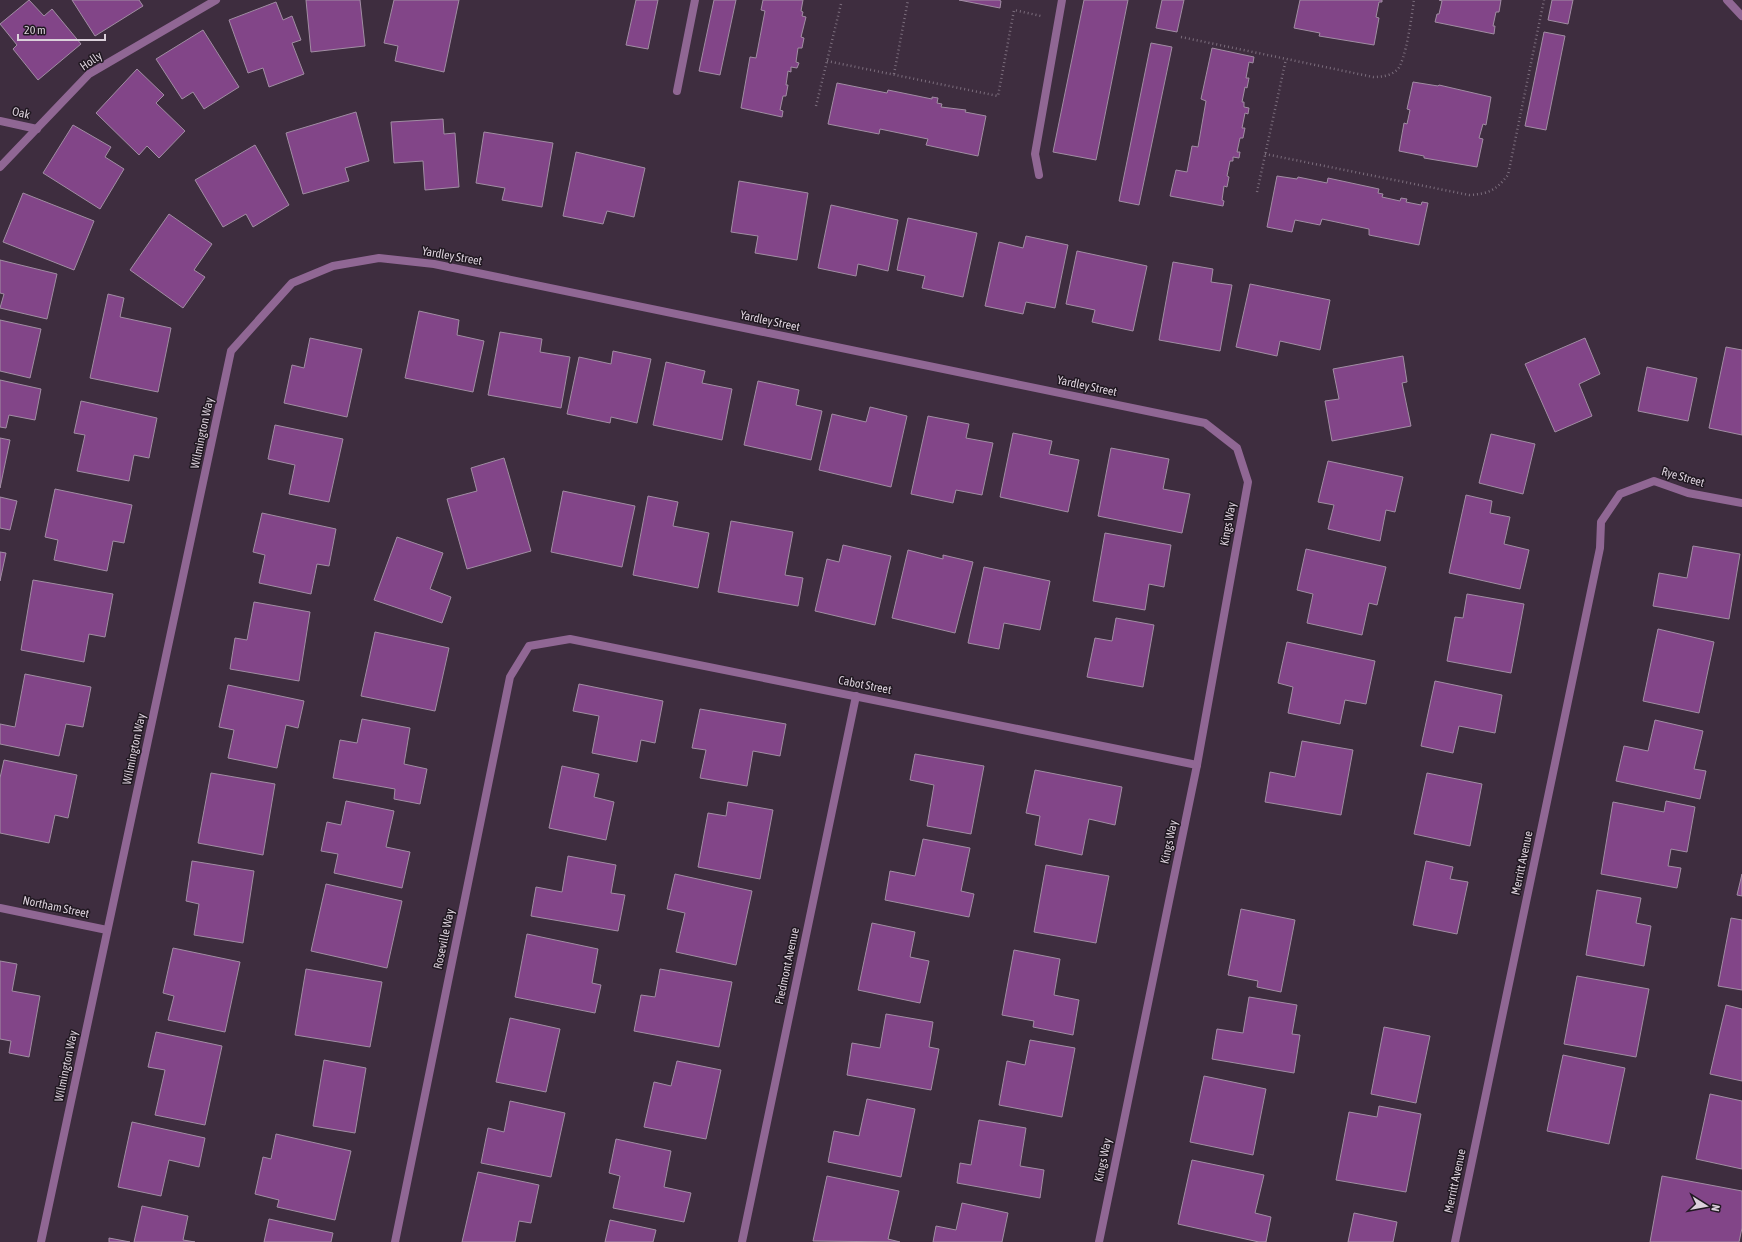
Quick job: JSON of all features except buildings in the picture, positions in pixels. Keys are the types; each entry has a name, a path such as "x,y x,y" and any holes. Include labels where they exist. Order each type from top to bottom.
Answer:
{"street":[{"name":"Holly","path":"0,167 89,74 216,0"},
{"path":"677,91 695,0"},
{"path":"1039,174 1035,154 1062,0"},
{"path":"1727,0 1742,16"},
{"name":"Oak","path":"0,121 37,129"},
{"name":"Yardley Street","path":"292,283 333,266 379,258 434,264 1206,423 1237,448"},
{"name":"Wilmington Way","path":"41,1242 231,352 292,283"},
{"name":"Kings Way","path":"1098,1242 1197,765 1248,482 1237,448"},
{"name":"Rye Street","path":"1620,494 1654,481 1688,493 1742,504"},
{"name":"Merritt Avenue","path":"1455,1242 1600,548 1601,522 1620,494"},
{"name":"Cabot Street","path":"529,646 570,639 1197,765"},
{"name":"Roseville Way","path":"395,1242 510,677 529,646"},
{"name":"Piedmont Avenue","path":"742,1242 856,696"},
{"name":"Northam Street","path":"0,908 107,930"}],"path":[{"path":"894,74 908,0"},
{"path":"1181,37 1373,77 1386,76 1398,69 1404,55 1414,0"},
{"path":"1265,154 1469,194 1491,192 1501,184 1508,175 1544,0"},
{"path":"816,106 841,4"},
{"path":"827,61 998,96 1014,10 1043,16 1044,11"},
{"path":"1257,192 1286,59"}]}
